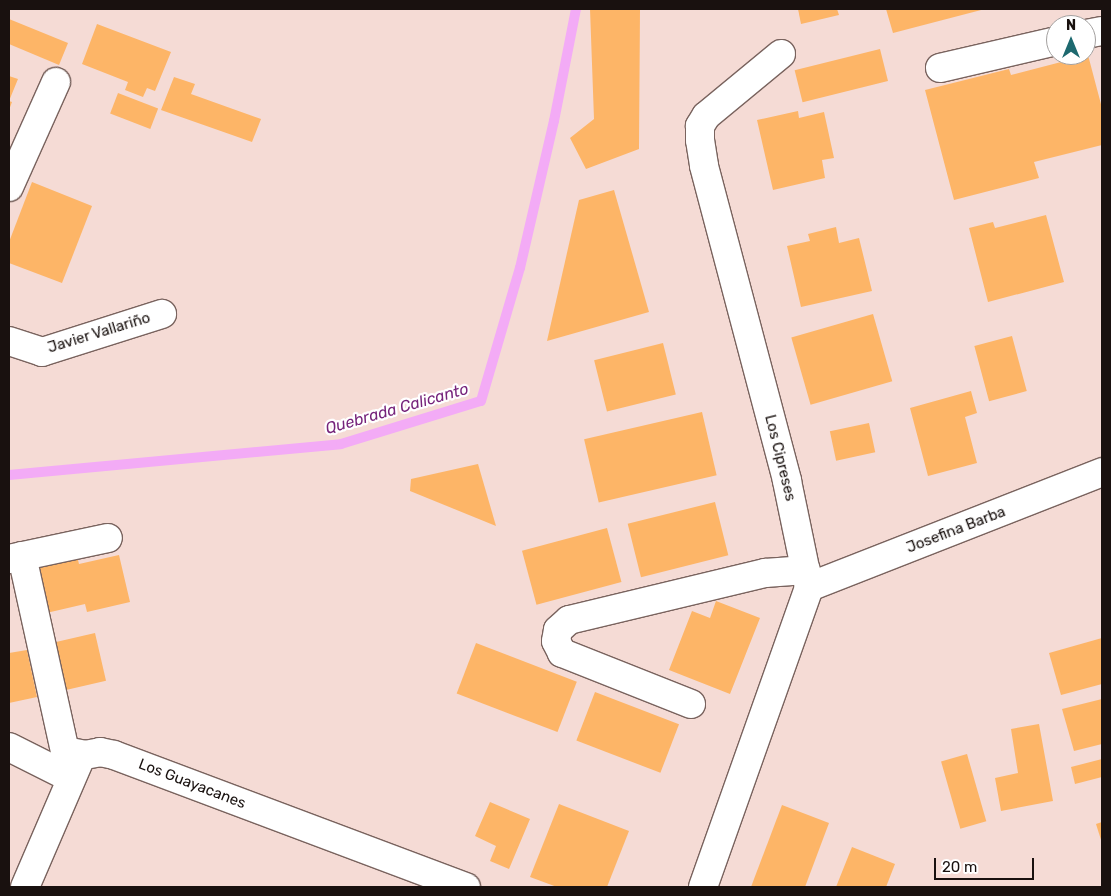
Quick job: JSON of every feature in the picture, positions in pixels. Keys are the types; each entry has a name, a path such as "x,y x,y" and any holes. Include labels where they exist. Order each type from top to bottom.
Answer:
{"street":[{"path":"940,68 1046,43"},
{"name":"Los Cipreses","path":"782,54 706,116 700,126 700,140 704,166 787,481 808,579"},
{"path":"9,187 56,82"},
{"name":"Javier Vallariño","path":"9,341 34,351 42,352 162,314"},
{"name":"Josefina Barba","path":"691,704 562,652 556,642 558,630 569,620 765,573 808,579 1102,472"},
{"path":"24,887 81,757 65,751 15,558 108,538"},
{"path":"703,887 808,579"},
{"path":"9,747 71,778"},
{"name":"Los Guayacanes","path":"65,751 86,755 100,752 114,755 416,879 466,887"}],"building":[{"path":"590,9 640,9 639,149 586,169 570,138 594,119"},
{"path":"798,9 837,9 839,15 801,24"},
{"path":"886,9 985,9 893,33"},
{"path":"9,19 68,43 59,65 9,44"},
{"path":"97,24 171,52 155,91 147,88 143,97 125,90 128,82 82,64"},
{"path":"880,49 888,81 803,102 795,70"},
{"path":"1050,65 1091,65 1102,108 1102,145 1034,162 1039,178 954,200 925,90 1009,69 1011,75"},
{"path":"9,76 18,79 9,101"},
{"path":"174,77 195,84 191,94 261,119 252,142 161,110"},
{"path":"118,93 158,108 150,129 110,114"},
{"path":"798,111 799,118 824,112 834,158 822,160 825,178 773,190 757,120"},
{"path":"32,182 92,206 62,283 9,263 9,242"},
{"path":"614,190 649,312 547,341 579,200"},
{"path":"1046,215 1064,282 988,302 969,228 993,222 995,228"},
{"path":"836,227 839,243 859,238 872,291 801,307 787,246 810,241 808,234"},
{"path":"873,314 892,381 811,405 791,337"},
{"path":"1012,336 1027,391 989,401 974,346"},
{"path":"663,343 676,394 607,412 594,360"},
{"path":"971,391 977,413 965,417 977,463 928,476 910,408"},
{"path":"702,412 717,475 599,503 584,439"},
{"path":"869,423 875,452 836,461 830,431"},
{"path":"478,464 496,526 410,491 411,479"},
{"path":"715,502 728,555 641,577 628,524"},
{"path":"607,528 621,582 536,605 522,551"},
{"path":"119,555 130,602 87,612 85,604 42,614 31,566 77,556 79,564"},
{"path":"716,601 760,618 730,694 669,670 692,611 710,618"},
{"path":"95,633 106,681 57,692 46,644"},
{"path":"1102,638 1102,684 1061,695 1049,653"},
{"path":"476,643 577,682 557,732 457,693"},
{"path":"27,650 37,697 9,703 9,653"},
{"path":"595,692 679,724 660,773 576,741"},
{"path":"1102,699 1102,744 1074,751 1062,709"},
{"path":"1039,724 1053,801 1001,811 995,778 1018,773 1011,729"},
{"path":"967,754 986,821 960,829 941,761"},
{"path":"1102,759 1102,777 1075,784 1071,767"},
{"path":"490,802 530,819 509,869 490,861 496,846 475,836"},
{"path":"559,804 629,831 607,887 557,887 530,877"},
{"path":"782,805 829,823 805,887 751,887"},
{"path":"1102,822 1102,843 1096,824"},
{"path":"852,847 895,864 886,887 836,887"}],"waterway":[{"name":"Quebrada Calicanto","path":"9,475 341,444 481,401 520,268 554,121 576,9"}]}
